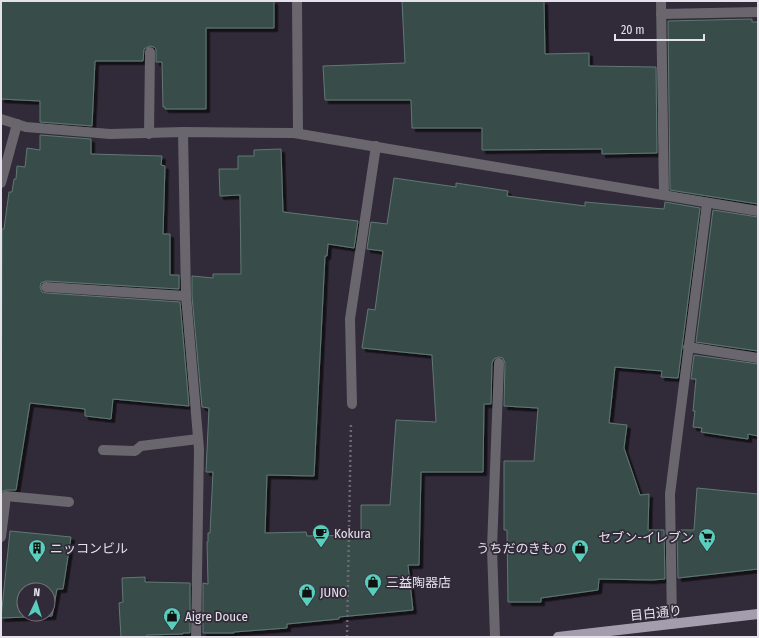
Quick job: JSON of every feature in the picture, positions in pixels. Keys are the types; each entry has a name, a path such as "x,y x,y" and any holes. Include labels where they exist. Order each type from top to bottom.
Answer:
{"main road":[{"name":"目白通り","path":"558,637 758,614"}],"street":[{"path":"297,1 298,134"},
{"path":"661,1 664,195"},
{"path":"661,14 758,12"},
{"path":"149,134 150,52"},
{"path":"1,118 26,127 110,134 184,132 298,134 758,211"},
{"path":"1,183 17,124"},
{"path":"184,132 186,296 198,439 196,637"},
{"path":"352,404 350,319 376,146"},
{"path":"672,624 670,494 707,203"},
{"path":"46,287 186,296"},
{"path":"688,347 758,358"},
{"path":"495,637 492,548 499,363"},
{"path":"103,450 135,451 141,446 198,439"},
{"path":"1,537 6,496 69,502"}],"path":[{"path":"347,637 352,404"}],"building":[{"path":"1,1 274,1 274,28 206,28 206,109 165,109 165,107 163,107 162,62 156,62 156,49 150,46 144,49 143,61 95,61 92,126 40,122 40,101 1,99"},
{"path":"402,1 544,1 545,54 589,53 589,66 656,67 657,153 602,154 602,149 482,150 482,128 412,128 411,100 325,100 323,66 405,63"},
{"path":"752,19 752,22 758,22 758,204 670,190 668,21"},
{"path":"40,135 91,139 91,154 162,156 161,165 165,166 163,234 170,234 170,275 179,275 179,289 46,281 41,283 40,287 42,292 46,293 180,302 189,406 113,399 111,419 85,416 85,409 30,403 16,490 6,490 1,492 2,229 4,229 9,192 12,192 14,179 16,179 17,166 25,167 27,148 40,150"},
{"path":"281,149 283,212 358,221 354,248 328,244 327,256 325,256 314,476 267,475 265,533 306,532 307,536 361,535 361,505 390,505 396,420 436,422 432,355 362,348 368,309 375,310 383,251 367,249 371,222 387,224 394,178 456,187 456,183 508,191 507,196 585,206 585,202 664,209 665,202 700,208 678,378 661,377 662,371 615,367 609,423 627,425 624,448 640,495 649,494 648,530 664,530 665,579 599,579 598,590 541,598 541,602 508,602 507,530 504,530 504,461 534,461 538,408 504,406 505,363 503,358 499,357 494,359 492,363 491,404 484,404 483,472 421,472 419,565 408,565 413,610 339,617 339,619 287,624 287,628 234,633 203,633 203,583 208,584 207,542 208,533 210,533 213,472 206,472 209,408 202,407 192,296 192,276 213,278 213,274 241,274 240,195 220,196 219,169 238,169 238,156 254,156 254,150"},
{"path":"713,210 758,217 758,351 696,342"},
{"path":"694,355 758,364 758,436 748,434 748,439 701,432 702,428 693,427 696,379 691,379"},
{"path":"697,488 758,494 758,569 678,578 677,530 694,530"},
{"name":"ニッコンビル","path":"10,531 71,537 63,589 57,589 56,594 56,582 16,582 16,617 1,618"},
{"path":"145,577 145,582 190,583 190,633 147,635 147,637 121,637 119,603 123,602 122,578"}],"place":[{"name":"Kokura","path":"321,548"},
{"name":"セブン-イレブン","path":"707,552"},
{"name":"ニッコンビル","path":"37,563"},
{"name":"うちだのきもの","path":"580,563"},
{"name":"三益陶器店","path":"373,597"},
{"name":"JUNO","path":"307,607"},
{"name":"Aigre Douce","path":"172,631"}]}
